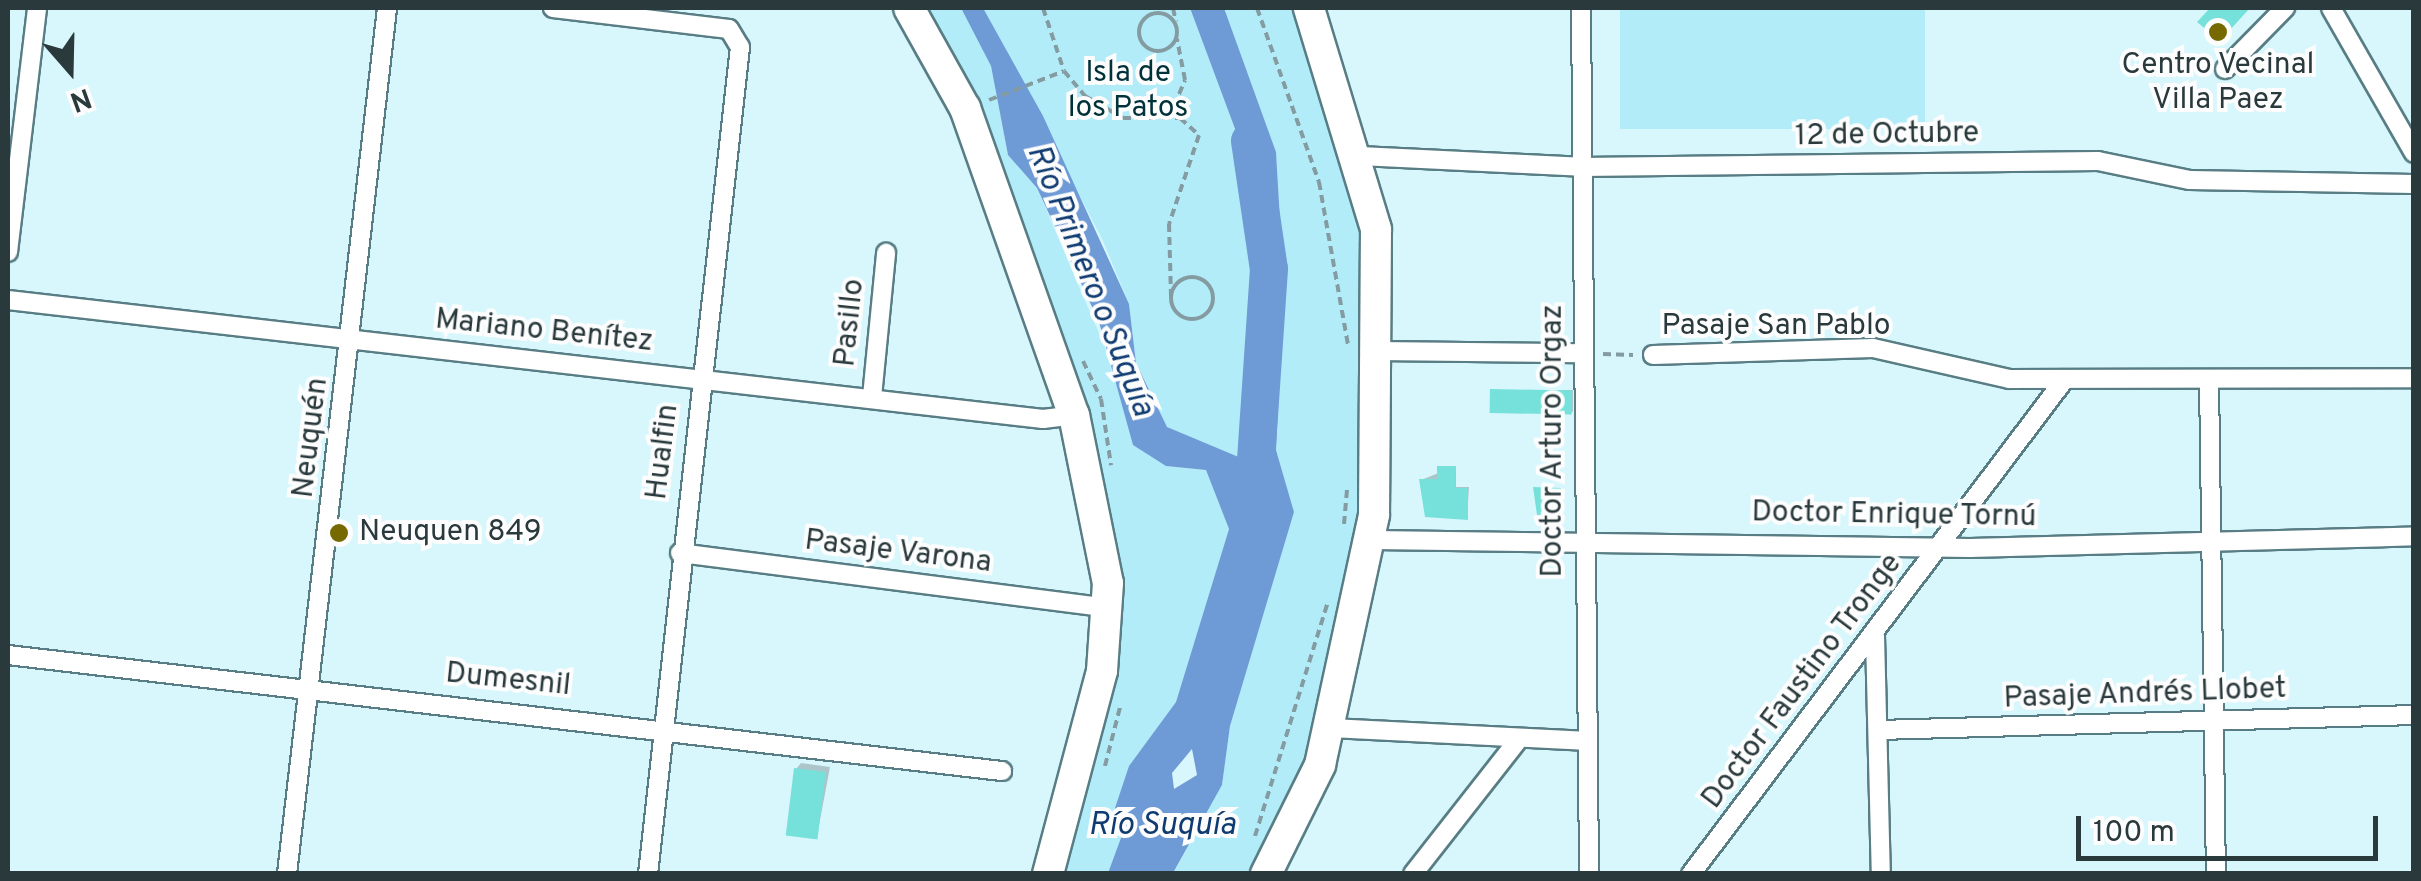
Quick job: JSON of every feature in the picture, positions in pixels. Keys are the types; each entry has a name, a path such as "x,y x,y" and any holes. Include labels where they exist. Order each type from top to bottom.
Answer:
{"main road":[{"path":"909,8 965,108 1074,414 1108,608 1090,728 1048,874"},
{"path":"1266,874 1292,831 1330,728 1358,539 1362,358 1376,228 1360,156 1310,8"}],"street":[{"path":"8,252 37,8"},
{"name":"Neuquén","path":"287,874 387,8"},
{"name":"Hualfin","path":"553,8 729,29 738,38 648,874"},
{"name":"Doctor Arturo Orgaz","path":"1582,8 1581,540 1589,874"},
{"path":"2225,69 2284,8"},
{"path":"2331,8 2414,153"},
{"name":"12 de Octubre","path":"1360,156 1580,167 2098,160 2190,180 2414,184"},
{"name":"Pasillo","path":"872,397 886,254"},
{"name":"Mariano Benítez","path":"8,300 700,376 1043,419 1074,414"},
{"name":"Pasaje San Pablo","path":"1653,356 1873,348 1978,374 2066,380 2414,378"},
{"path":"1362,358 1581,354"},
{"path":"2209,378 2216,874"},
{"name":"Doctor Faustino Tronge","path":"1692,874 2066,380"},
{"name":"Doctor Enrique Tornú","path":"1358,539 1941,545 2414,536"},
{"name":"Pasaje Varona","path":"680,552 1108,608"},
{"path":"1874,636 1881,874"},
{"name":"Dumesnil","path":"8,655 662,724 1002,771"},
{"name":"Pasaje Andrés Llobet","path":"1878,730 2414,716"},
{"path":"1330,728 1584,741"},
{"path":"1413,874 1518,740"}],"path":[{"path":"1043,8 1064,71 1122,118 1188,122 1201,142 1169,224 1171,298 1191,319 1212,299 1196,278 1182,280 1171,298"},
{"path":"1169,118 1184,80 1174,8"},
{"path":"1257,8 1328,216 1362,358"},
{"path":"1176,26 1156,13 1139,31 1152,50 1176,39"},
{"path":"988,100 1064,71"},
{"path":"1357,318 1362,358"},
{"name":"Pasaje San Pablo","path":"1581,354 1653,356"},
{"path":"1348,483 1358,539"},
{"path":"1253,845 1332,590"}],"green space":[{"path":"909,8 961,8 991,66 1008,155 1037,188 1107,352 1166,466 1206,470 1229,529 1176,702 1129,766 1125,827 1108,873 1048,873 1109,639 1074,415"},
{"name":"Isla de los Patos","path":"983,8 1190,8 1269,220 1247,371 1268,416 1241,458 1167,428 1136,363 1129,304 1103,241"},
{"path":"1224,8 1309,8 1376,229 1353,638 1266,873 1173,874 1222,785 1230,726 1294,512 1276,450 1284,288 1276,152"},
{"path":"1620,8 1925,8 1925,129 1620,129"}],"water":[{"name":"Río Suquía","path":"961,8 983,8 1043,116 1129,304 1136,363 1167,427 1241,458 1268,416 1247,372 1269,220 1190,8 1224,8 1276,152 1284,288 1276,450 1294,512 1230,726 1222,785 1173,873 1108,873 1125,827 1115,808 1129,766 1176,702 1229,529 1206,470 1166,466 1133,445 1099,322 1037,188 1008,155 991,66","holes":["1192,749 1197,775 1174,789 1172,773"]}],"building":[{"name":"Centro Vecinal Villa Paez","path":"2210,8 2250,8 2220,41 2197,22"},
{"path":"1490,389 1572,390 1572,414 1490,413"},
{"path":"1437,466 1455,466 1455,488 1468,488 1468,520 1425,517 1419,479 1437,479"},
{"path":"1533,487 1561,488 1561,516 1537,515"},
{"path":"794,768 826,772 817,839 786,835"}],"waterway":[{"name":"Río Primero o Suquía","path":"1250,141 1269,269 1255,473"}],"place":[{"name":"Centro Vecinal Villa Paez","path":"2218,32"},
{"name":"Neuquen 849","path":"339,533"}]}
